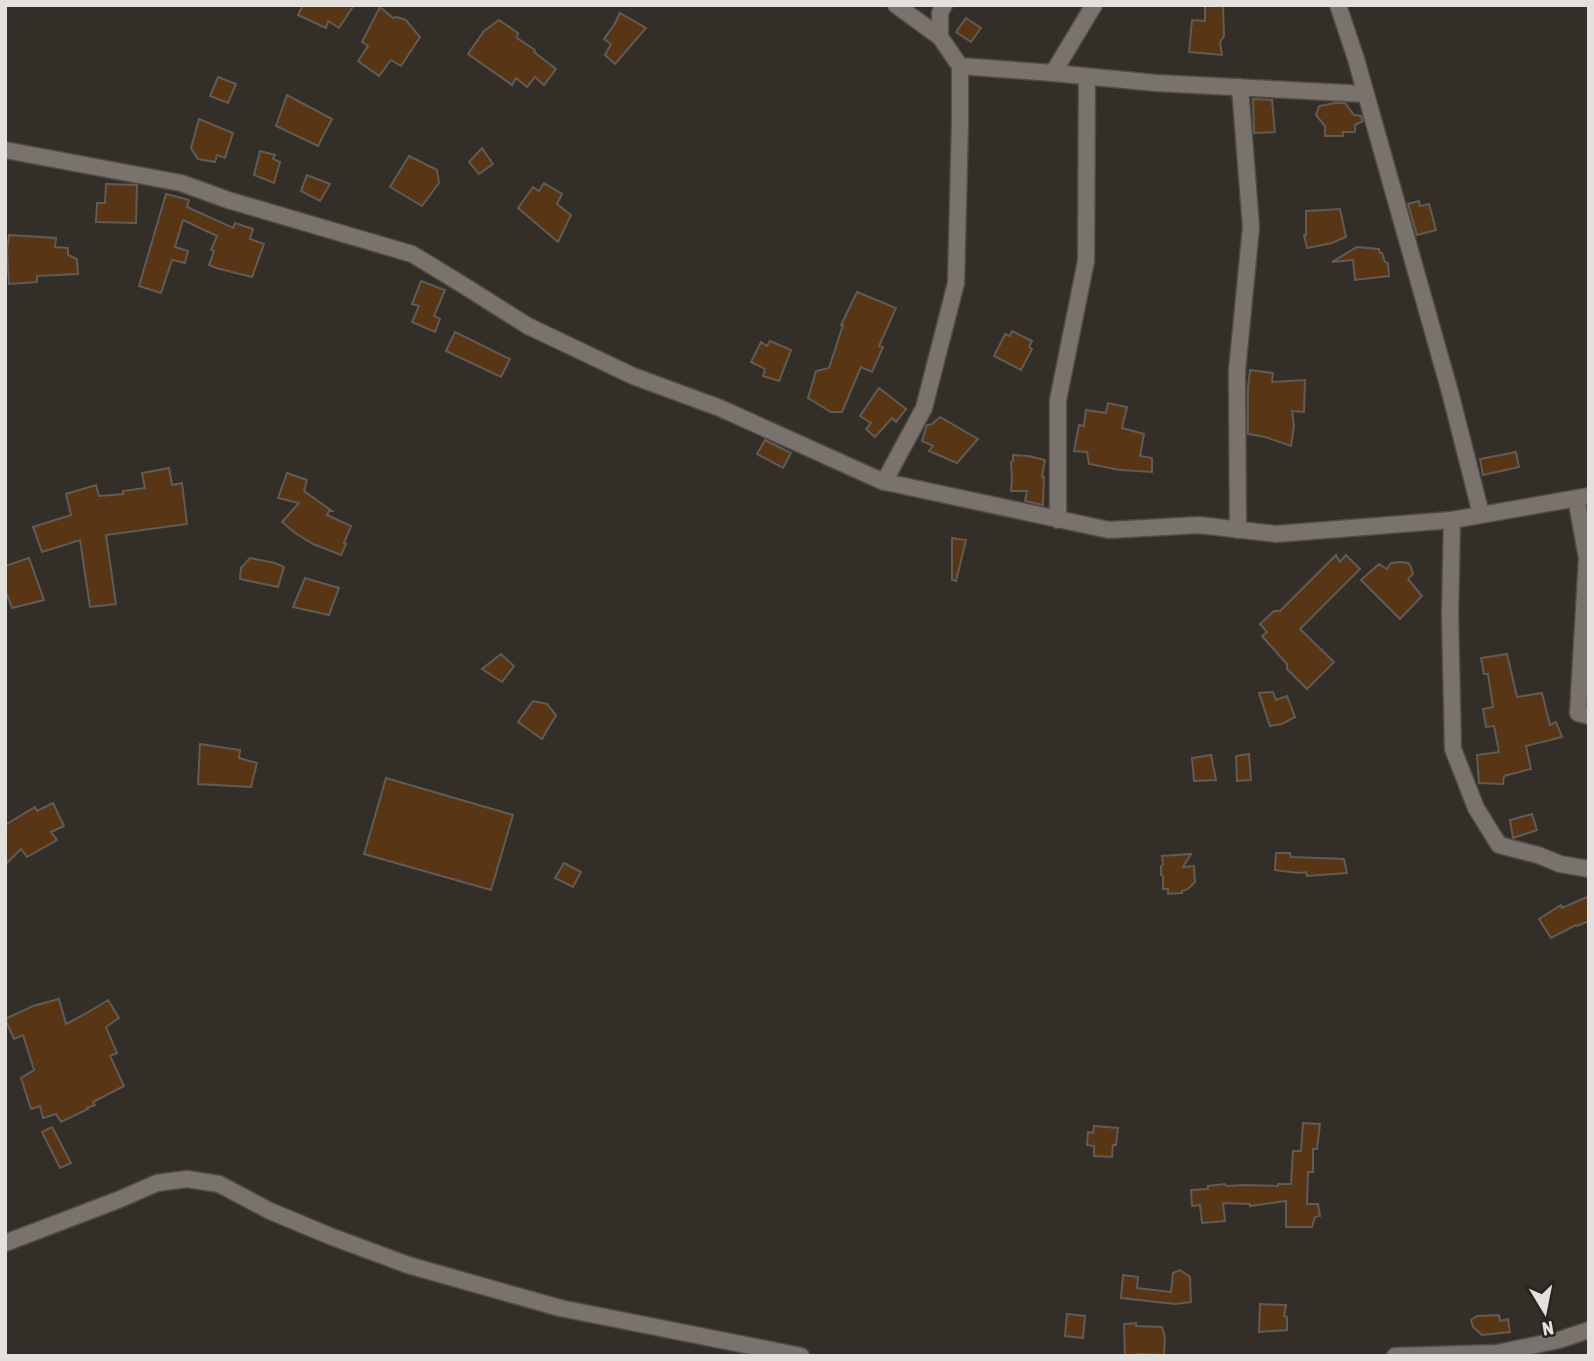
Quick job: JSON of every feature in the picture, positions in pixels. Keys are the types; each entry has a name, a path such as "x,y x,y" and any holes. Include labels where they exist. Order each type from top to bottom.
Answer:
{"street":[{"path":"884,482 924,408 956,283 960,66 940,37 896,5"},
{"path":"940,37 940,13 944,5"},
{"path":"1053,73 1094,5"},
{"path":"1338,5 1450,392 1480,514"},
{"path":"960,66 1156,83 1365,94"},
{"path":"1058,520 1058,400 1086,261 1087,78"},
{"path":"1238,530 1237,371 1251,227 1240,88"},
{"path":"5,149 181,183 228,200 412,254 528,326 633,376 720,408 884,482 1109,530 1199,526 1276,534 1451,520 1583,497 1587,592 1578,713 1589,716"},
{"path":"1451,520 1451,709 1455,756 1476,808 1499,845 1560,864 1589,869"},
{"path":"5,1243 158,1183 187,1179 219,1184 270,1211 408,1265 560,1308 801,1356"},
{"path":"1395,1356 1497,1353 1559,1340 1589,1330"}],"building":[{"path":"303,5 354,5 339,28 328,21 326,28 298,15"},
{"path":"1205,5 1223,5 1224,36 1220,42 1222,55 1189,52 1192,20 1205,21"},
{"path":"380,7 393,18 406,20 420,37 401,66 391,60 379,76 358,61 368,46 362,42"},
{"path":"620,13 646,28 615,64 605,55 611,44 604,39"},
{"path":"966,18 981,28 971,42 956,32"},
{"path":"499,20 518,33 517,38 556,69 544,85 535,77 527,87 516,78 512,85 468,54 484,31"},
{"path":"218,77 236,84 228,103 210,96"},
{"path":"287,95 332,119 318,146 276,126"},
{"path":"1253,99 1272,100 1275,132 1254,133"},
{"path":"1345,103 1354,115 1361,116 1363,121 1355,125 1355,132 1343,132 1343,136 1325,136 1325,126 1316,115 1319,106"},
{"path":"199,119 233,133 225,158 217,155 215,162 198,159 191,148"},
{"path":"482,148 493,164 479,174 469,162"},
{"path":"260,151 275,155 273,159 280,162 274,183 254,175"},
{"path":"409,156 437,170 439,183 422,206 390,187"},
{"path":"307,175 330,184 320,201 301,191"},
{"path":"544,183 562,194 557,204 571,215 558,242 518,208 533,187 539,191"},
{"path":"106,184 137,185 136,223 96,222 97,203 105,203"},
{"path":"166,194 189,200 187,207 233,228 235,223 253,229 250,239 264,244 252,277 209,265 217,236 183,220 175,247 188,251 185,263 172,260 161,293 139,286"},
{"path":"1419,201 1420,206 1429,204 1436,230 1417,235 1408,204"},
{"path":"1340,209 1346,237 1307,248 1304,235 1306,211"},
{"path":"9,235 56,238 55,247 68,248 68,255 77,259 78,274 37,276 37,282 9,284"},
{"path":"1357,247 1379,249 1388,263 1389,276 1355,280 1353,260 1332,262"},
{"path":"421,281 445,290 434,316 440,319 435,332 412,322 419,306 412,304"},
{"path":"857,292 896,308 879,346 883,347 872,372 861,367 842,412 831,412 808,398 816,371 829,368 841,325"},
{"path":"1012,331 1032,341 1029,347 1032,349 1021,370 994,356 1005,334 1010,336"},
{"path":"455,332 510,359 501,377 446,351"},
{"path":"770,341 791,350 779,381 763,376 765,369 751,362 761,342 767,346"},
{"path":"1250,370 1273,373 1272,382 1305,380 1304,412 1292,411 1294,426 1291,446 1248,434"},
{"path":"879,388 906,409 896,422 892,418 875,437 866,429 871,423 860,416"},
{"path":"1108,403 1127,407 1122,428 1144,434 1140,456 1152,458 1152,472 1089,464 1087,452 1074,451 1079,425 1084,426 1086,410 1106,413"},
{"path":"940,417 978,439 957,463 929,451 933,446 922,441 927,425"},
{"path":"765,440 791,453 783,468 757,454"},
{"path":"1516,452 1519,467 1483,475 1480,459"},
{"path":"1013,455 1045,460 1042,477 1043,505 1025,501 1027,491 1011,491"},
{"path":"169,468 172,485 182,483 187,524 106,535 116,604 90,607 80,540 42,552 33,527 71,515 66,494 96,485 99,496 123,494 123,491 145,488 142,473"},
{"path":"287,473 307,480 304,491 332,511 327,515 351,526 341,555 313,544 282,522 299,503 278,498"},
{"path":"952,538 966,540 956,581 952,580"},
{"path":"1336,555 1340,562 1346,555 1360,569 1300,629 1334,662 1307,689 1287,669 1287,664 1262,636 1267,632 1260,624 1274,611 1280,611"},
{"path":"29,558 44,600 12,608 5,589 5,566"},
{"path":"250,558 284,567 278,587 240,579 241,568"},
{"path":"1391,563 1408,563 1411,567 1413,574 1408,579 1422,596 1400,619 1361,580 1379,564 1387,569"},
{"path":"305,578 339,588 329,615 293,607"},
{"path":"501,654 514,666 502,682 482,669"},
{"path":"1507,654 1517,697 1542,693 1550,725 1556,722 1562,737 1526,746 1531,769 1504,776 1503,784 1479,783 1477,755 1499,752 1494,726 1486,727 1483,709 1493,707 1488,674 1484,674 1481,658"},
{"path":"1273,692 1276,700 1287,696 1295,717 1282,724 1270,726 1259,693"},
{"path":"533,701 547,704 556,715 542,739 518,722"},
{"path":"200,744 240,750 239,758 257,763 251,787 198,784"},
{"path":"1249,754 1251,780 1237,781 1236,756"},
{"path":"1211,755 1216,780 1194,781 1192,758"},
{"path":"386,778 513,815 491,890 364,854"},
{"path":"53,803 64,826 51,832 57,840 27,857 21,849 5,865 5,825 35,807 37,811"},
{"path":"1532,814 1537,830 1513,838 1510,820"},
{"path":"1276,853 1290,853 1291,857 1344,859 1347,873 1307,876 1306,872 1275,870"},
{"path":"1191,854 1183,867 1194,866 1195,882 1182,893 1168,894 1168,889 1163,889 1162,856"},
{"path":"564,863 581,872 573,887 555,878"},
{"path":"1589,896 1589,921 1551,938 1539,919 1561,905 1562,908"},
{"path":"59,999 66,1024 108,1000 119,1018 106,1027 117,1053 110,1056 124,1086 93,1102 95,1105 88,1109 61,1122 56,1114 43,1118 40,1106 31,1109 21,1078 34,1070 23,1035 14,1039 5,1019 33,1006"},
{"path":"1303,1123 1320,1124 1317,1149 1313,1149 1313,1172 1308,1172 1307,1204 1318,1204 1320,1216 1315,1217 1312,1227 1286,1227 1286,1201 1250,1206 1223,1203 1225,1221 1202,1223 1200,1205 1192,1206 1191,1190 1225,1184 1291,1184 1293,1151 1301,1151"},
{"path":"1094,1126 1118,1128 1112,1157 1094,1156 1094,1146 1087,1145 1088,1132 1093,1133"},
{"path":"52,1127 71,1163 60,1168 42,1132"},
{"path":"1180,1270 1190,1277 1191,1302 1175,1304 1121,1298 1123,1275 1138,1277 1137,1288 1171,1292 1173,1273"},
{"path":"1260,1304 1286,1305 1284,1316 1287,1317 1287,1330 1259,1332"},
{"path":"1067,1314 1085,1316 1083,1338 1065,1336"},
{"path":"1499,1315 1500,1321 1508,1319 1510,1332 1482,1335 1473,1327 1471,1320 1477,1316"},
{"path":"1136,1323 1136,1326 1162,1327 1165,1337 1164,1355 1125,1356 1124,1324"}]}
